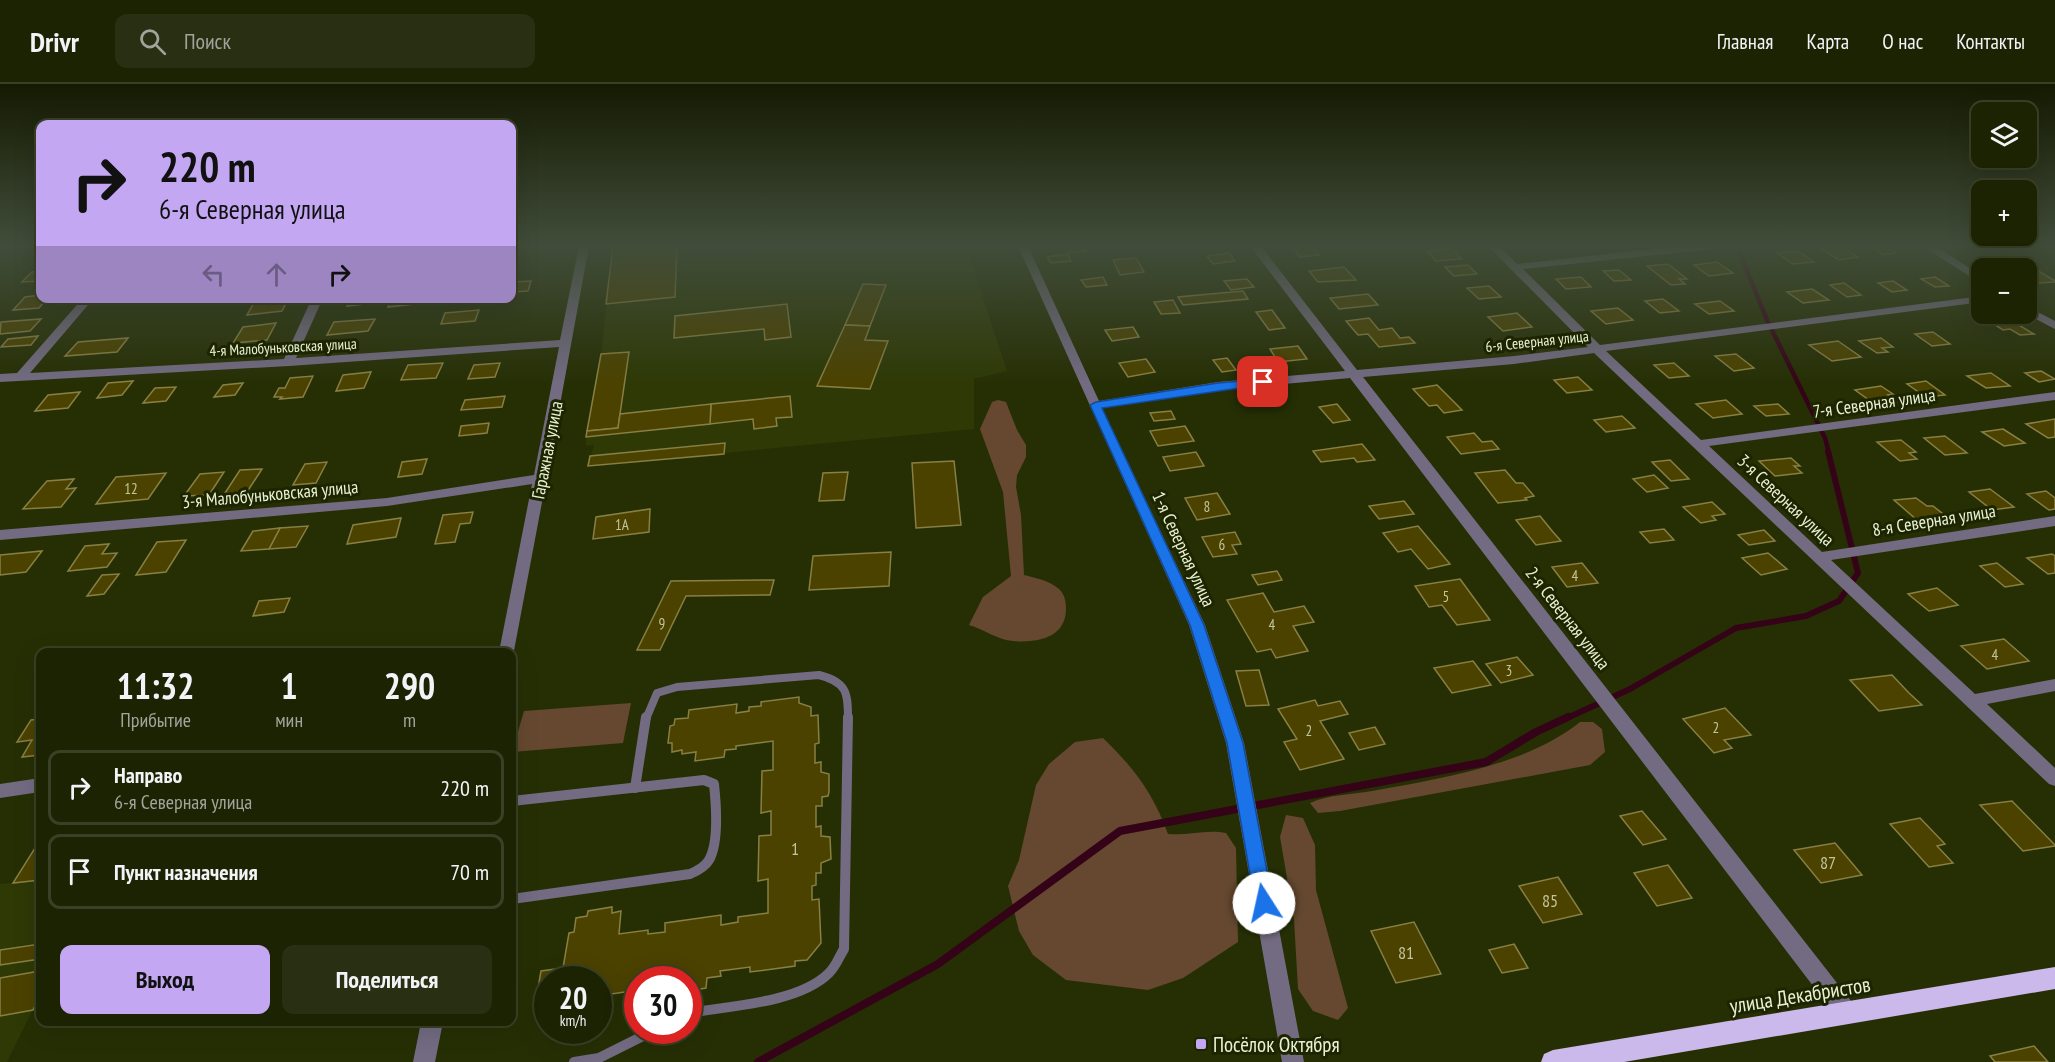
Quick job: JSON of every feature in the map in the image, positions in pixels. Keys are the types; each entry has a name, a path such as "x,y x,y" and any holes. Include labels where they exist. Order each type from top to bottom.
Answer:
{"highway":[{"name":"улица Декабристов","path":"1553,1062 2055,978"}],"street":[{"name":"Гаражная улица","path":"508,648 576,292"},
{"name":"1-я Северная улица","path":"1044,292 1197,625 1235,743 1293,1062"},
{"name":"2-я Северная улица","path":"1292,292 1848,1013"},
{"name":"3-я Северная улица","path":"1540,292 1598,350 2055,779"},
{"name":"6-я Северная улица","path":"1096,405 1218,386 1514,360 1598,350 1971,300"},
{"path":"21,376 85,303"},
{"path":"290,362 294,346 316,303"},
{"path":"2037,315 2055,326"},
{"name":"4-я Малобуньковская улица","path":"0,378 290,362 567,343"},
{"name":"7-я Северная улица","path":"1698,444 2055,396"},
{"name":"3-я Малобуньковская улица","path":"0,535 387,502 542,478"},
{"name":"8-я Северная улица","path":"1819,557 2055,521"},
{"path":"1972,701 2055,685"},
{"path":"0,791 36,786"},
{"path":"424,1062 431,1026"}],"lane":[{"path":"635,788 646,718 657,693 677,687 819,675 836,679 844,686 848,698 844,949 829,973 809,987 789,994 702,1010"},
{"path":"516,801 704,780 714,784 716,802 711,857 704,867 690,874 516,898"},
{"path":"574,1062 599,1058 627,1044"}],"shaded area":[{"path":"608,292 981,292 1007,371 974,379 974,429 588,466 594,445 586,446 586,437 601,354"},
{"path":"998,400 1006,402 1017,430 1026,445 1026,457 1017,475 1016,487 1021,515 1024,575 1051,583 1063,594 1065,601 1066,610 1061,627 1048,637 1031,641 1007,640 969,625 983,597 1011,576 1003,492 980,429 992,402"},
{"path":"631,703 623,743 516,752 516,738 524,711"},
{"path":"1580,722 1593,722 1602,729 1605,752 1590,765 1340,811 1318,813 1310,803 1333,796 1453,775 1509,760 1559,737"},
{"path":"1103,738 1125,760 1142,782 1168,834 1226,833 1236,848 1238,942 1183,978 1148,990 1066,980 1033,955 1019,931 1008,886 1019,860 1036,785 1049,764 1075,742"},
{"path":"1286,815 1303,818 1315,845 1316,890 1348,1008 1338,1020 1313,1011 1298,989 1294,919 1280,837"},
{"path":"36,880 36,1003 7,1062 0,1062 0,884"}],"building":[{"path":"607,292 675,292 675,297 606,304"},
{"path":"860,292 883,292 870,326 845,325"},
{"path":"1243,292 1248,299 1183,305 1178,297"},
{"path":"1471,292 1495,292 1501,297 1479,299"},
{"path":"1787,292 1816,292 1829,300 1803,303"},
{"path":"1839,292 1856,292 1861,295 1847,297"},
{"path":"1368,294 1378,305 1339,309 1330,298"},
{"path":"36,296 36,303 43,303 39,308 13,310 25,297"},
{"path":"1663,299 1679,311 1660,313 1645,301"},
{"path":"1173,300 1180,313 1161,314 1154,302"},
{"path":"1720,301 1734,311 1709,314 1695,304"},
{"path":"254,303 286,303 282,311 247,315"},
{"path":"348,303 374,303 347,306"},
{"path":"390,303 416,303 415,304 388,307"},
{"path":"787,304 791,337 765,340 764,329 674,338 675,316"},
{"path":"1618,308 1633,320 1606,324 1591,311"},
{"path":"479,310 475,321 441,324 445,313"},
{"path":"1272,310 1285,328 1269,330 1256,312"},
{"path":"1517,313 1532,327 1503,331 1488,317"},
{"path":"1369,318 1379,330 1392,328 1400,338 1409,337 1415,343 1379,347 1368,334 1358,335 1346,321"},
{"path":"41,319 30,331 0,334 1,322"},
{"path":"375,319 368,331 327,335 334,322"},
{"path":"276,323 267,340 233,343 243,327"},
{"path":"1994,324 2017,324 2034,334 2020,335 2010,329 2003,330"},
{"path":"845,325 870,326 865,340 888,341 870,389 817,386"},
{"path":"1133,327 1139,337 1112,341 1105,330"},
{"path":"1933,332 1950,344 1932,346 1915,334"},
{"path":"38,336 31,345 1,347 8,339"},
{"path":"128,338 117,352 65,356 78,342"},
{"path":"1881,338 1893,347 1882,348 1888,352 1877,353 1859,341"},
{"path":"1838,341 1861,357 1832,361 1809,345"},
{"path":"1298,346 1307,359 1278,362 1270,349"},
{"path":"629,352 618,428 587,431 601,354"},
{"path":"1736,354 1754,368 1734,371 1715,356"},
{"path":"1227,358 1236,370 1222,372 1213,360"},
{"path":"1146,359 1155,372 1128,377 1119,363"},
{"path":"443,363 436,378 401,380 408,365"},
{"path":"500,363 495,377 468,379 474,365"},
{"path":"1674,363 1689,376 1669,378 1654,365"},
{"path":"2041,371 2055,379 2039,382 2025,373"},
{"path":"371,372 364,388 336,391 343,375"},
{"path":"1991,373 2010,386 1986,388 1967,376"},
{"path":"313,376 303,397 280,399 282,397 274,397 279,388 285,388 290,378"},
{"path":"1578,377 1592,390 1567,393 1554,380"},
{"path":"133,381 122,395 97,398 108,383"},
{"path":"1926,381 1945,395 1926,397 1907,384"},
{"path":"243,383 235,395 214,397 223,385"},
{"path":"1437,385 1462,410 1444,413 1437,405 1429,406 1413,389"},
{"path":"1881,386 1893,394 1888,395 1898,402 1876,405 1855,390"},
{"path":"176,387 166,401 143,403 155,388"},
{"path":"80,392 68,408 35,411 48,395"},
{"path":"505,396 502,407 461,410 465,400"},
{"path":"790,396 792,417 776,418 777,426 754,429 753,419 710,424 711,404"},
{"path":"1726,400 1742,414 1713,418 1696,404"},
{"path":"711,404 710,424 586,437 587,431 618,428 620,414"},
{"path":"1337,404 1350,420 1333,423 1319,407"},
{"path":"1778,404 1789,414 1766,416 1754,406"},
{"path":"1171,411 1175,419 1154,421 1150,413"},
{"path":"1622,416 1635,428 1606,432 1594,420"},
{"path":"2055,419 2055,437 2048,438 2026,424"},
{"path":"489,423 487,433 459,436 461,426"},
{"path":"1185,426 1194,441 1158,446 1150,431"},
{"path":"2003,429 2025,443 2004,446 1982,432"},
{"path":"1474,433 1482,442 1492,441 1499,449 1461,454 1447,437"},
{"path":"1945,436 1967,453 1945,455 1924,438"},
{"path":"1901,440 1916,452 1909,453 1917,459 1900,461 1877,442"},
{"path":"725,443 724,454 588,466 590,456"},
{"path":"1362,444 1375,460 1357,462 1354,458 1321,462 1313,451"},
{"path":"1196,452 1204,466 1170,471 1163,457"},
{"path":"1791,458 1800,466 1794,466 1802,473 1775,476 1759,461"},
{"path":"427,459 422,474 398,477 402,462"},
{"path":"1670,460 1689,479 1671,481 1652,462"},
{"path":"954,461 961,525 916,528 912,463"},
{"path":"327,462 316,483 293,485 305,464"},
{"path":"262,469 247,492 225,493 240,470"},
{"path":"1505,470 1516,483 1523,483 1534,496 1525,498 1527,500 1498,503 1475,473"},
{"path":"224,472 209,495 184,496 200,474"},
{"path":"848,472 844,500 819,501 823,473"},
{"path":"166,473 148,499 96,504 116,477"},
{"path":"1654,475 1668,488 1647,492 1633,479"},
{"path":"74,479 66,489 76,488 61,507 23,509 47,481"},
{"path":"1990,489 2014,507 1992,510 1969,492"},
{"path":"2046,491 2055,498 2055,509 2049,510 2027,494"},
{"path":"1217,493 1230,514 1197,520 1185,498"},
{"path":"1916,498 1927,506 1933,506 1947,517 1918,521 1894,500"},
{"path":"1404,501 1414,514 1379,519 1369,506"},
{"path":"1712,502 1725,514 1712,516 1716,520 1701,523 1683,507"},
{"path":"650,509 649,532 593,539 596,517"},
{"path":"473,512 470,523 460,524 455,542 435,544 443,515"},
{"path":"1540,516 1561,541 1536,545 1516,520"},
{"path":"401,518 396,537 347,544 353,525"},
{"path":"308,526 296,547 269,549 280,528"},
{"path":"1418,526 1450,564 1428,569 1411,549 1398,552 1383,533"},
{"path":"280,528 269,549 241,551 253,531"},
{"path":"1664,529 1674,540 1650,543 1640,532"},
{"path":"1764,530 1775,541 1749,545 1738,535"},
{"path":"1235,532 1241,544 1232,545 1237,554 1213,557 1202,537"},
{"path":"186,540 166,572 136,575 157,542"},
{"path":"109,544 102,554 117,553 107,567 68,571 85,546"},
{"path":"42,551 26,572 0,575 0,555"},
{"path":"891,552 889,586 809,590 813,556"},
{"path":"1768,553 1787,569 1761,575 1742,558"},
{"path":"2052,554 2055,556 2055,573 2048,574 2027,558"},
{"path":"1582,563 1598,583 1567,587 1552,567"},
{"path":"1997,563 2023,584 2005,587 1980,566"},
{"path":"1277,571 1282,580 1258,585 1252,575"},
{"path":"119,574 104,594 87,596 102,575"},
{"path":"1460,579 1490,620 1457,625 1442,605 1429,607 1415,586"},
{"path":"774,580 770,595 686,596 660,650 637,650 671,581"},
{"path":"1937,588 1958,605 1929,611 1908,594"},
{"path":"1263,593 1274,612 1304,606 1314,622 1293,626 1308,651 1276,658 1271,649 1257,652 1227,600"},
{"path":"290,598 284,612 253,616 259,601"},
{"path":"2004,639 2029,661 1987,669 1961,646"},
{"path":"1517,657 1533,675 1501,683 1486,664"},
{"path":"1473,661 1491,685 1452,693 1434,668"},
{"path":"1259,670 1269,705 1246,706 1236,671"},
{"path":"1892,675 1922,705 1879,711 1850,680"},
{"path":"799,697 799,703 811,707 811,716 818,715 819,743 815,744 815,763 821,762 821,772 829,774 829,792 828,796 822,797 822,806 816,806 816,827 821,826 821,836 830,837 831,859 821,863 821,873 816,873 816,885 812,886 812,900 819,899 821,943 807,960 795,961 795,966 750,972 750,967 720,971 721,976 707,978 706,988 702,989 702,966 624,966 624,992 612,994 612,966 563,966 569,933 574,932 576,918 587,916 588,911 612,907 612,913 621,911 619,934 648,930 648,934 665,932 665,923 721,915 721,925 738,922 738,917 768,913 768,879 758,881 759,836 771,835 771,811 761,813 762,771 773,770 773,741 736,746 736,749 725,750 724,757 695,761 696,752 682,754 682,750 672,752 672,743 668,743 670,726 674,725 675,719 688,718 689,710 737,704 736,713 749,711 749,707 761,706 761,702"},
{"path":"1315,700 1318,706 1340,701 1348,714 1320,721 1344,759 1300,770 1284,742 1297,739 1278,709"},
{"path":"1725,708 1751,735 1724,740 1732,748 1714,753 1683,719"},
{"path":"36,719 36,755 22,757 32,740 17,742 31,720"},
{"path":"1375,727 1385,744 1359,750 1349,733"},
{"path":"2012,801 2055,846 2023,851 1980,805"},
{"path":"1642,811 1666,839 1643,845 1620,816"},
{"path":"1920,818 1945,844 1937,846 1953,863 1929,867 1890,824"},
{"path":"1835,843 1862,875 1821,883 1794,850"},
{"path":"36,846 36,880 13,883"},
{"path":"1668,865 1692,898 1657,906 1634,873"},
{"path":"1558,877 1582,914 1543,923 1519,886"},
{"path":"1414,922 1441,974 1396,983 1371,931"},
{"path":"1514,944 1528,968 1502,973 1489,950"},
{"path":"36,945 36,960 0,965 0,950"},
{"path":"36,972 36,1004 33,1010 0,1016 0,978"},
{"path":"2034,1046 2048,1062 1995,1062 1990,1056"}],"waterway":[{"path":"1756,292 1825,438 1829,453"},
{"path":"1565,719 1630,689 1736,628 1806,616 1839,601 1858,573 1828,451"},
{"path":"758,1062 938,964 1120,831 1486,762 1536,732 1568,717"}],"place":[{"name":"Посёлок Октября","path":"1201,1044"}],"route":[{"path":"1263,382 1218,386 1096,405 1197,625 1235,743 1264,903"}]}
